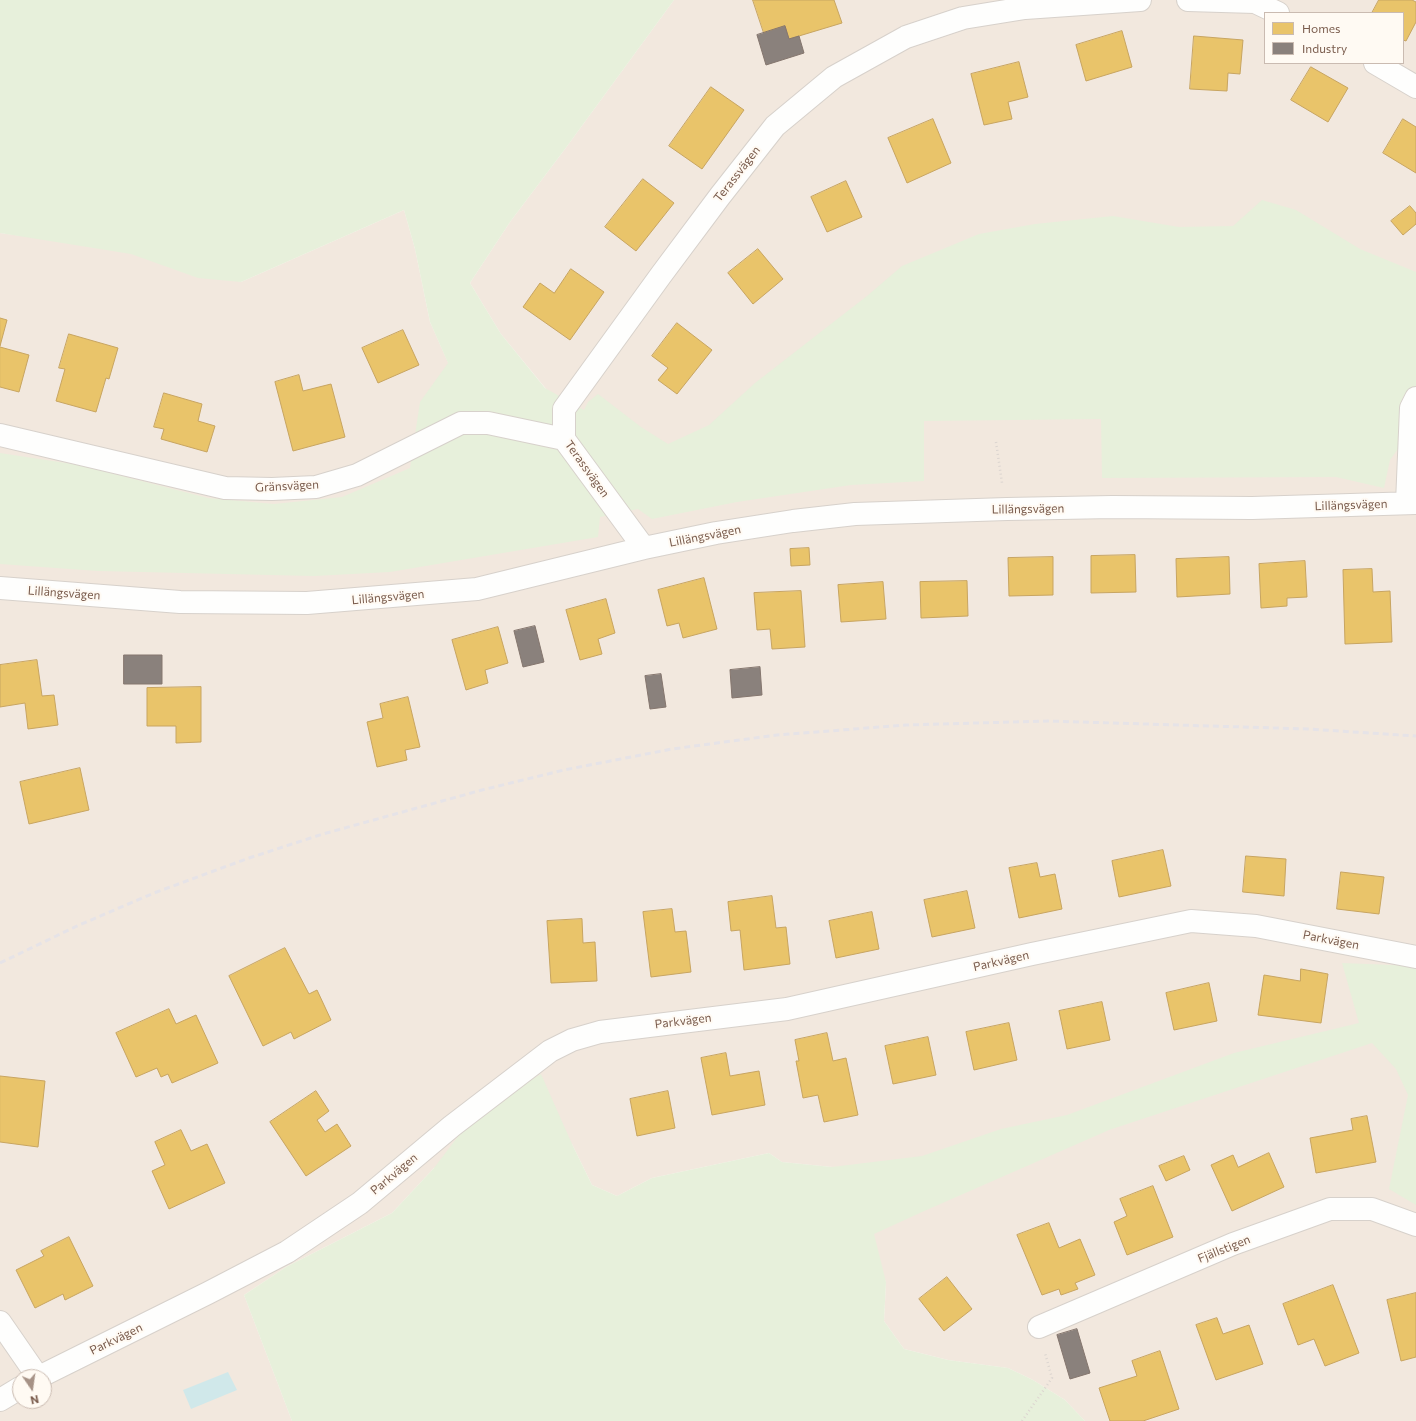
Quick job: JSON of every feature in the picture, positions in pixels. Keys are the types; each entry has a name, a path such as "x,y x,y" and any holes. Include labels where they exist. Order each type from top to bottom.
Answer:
{"street":[{"name":"Terassvägen","path":"644,548 564,439 564,409 665,269 775,126 834,77 906,37 963,18 1025,8 1140,0"},
{"path":"1188,0 1254,2 1276,12"},
{"path":"1377,64 1416,87"},
{"path":"1412,503 1411,408 1416,398"},
{"name":"Gränsvägen","path":"0,435 225,488 272,489 316,487 357,475 461,423 488,423 564,439"},
{"name":"Lillängsvägen","path":"0,588 180,602 307,604 477,589 644,548 716,533 793,521 847,515 1007,509 1112,507 1252,508 1412,503"},
{"name":"Parkvägen","path":"52,1370 287,1252 360,1203 452,1126 550,1051 572,1040 607,1031 786,1009 1032,954 1191,921 1256,926 1416,957"},
{"name":"Fjällstigen","path":"1039,1327 1233,1244 1330,1210 1372,1209 1416,1225"},
{"path":"0,1322 32,1369"},
{"path":"0,1400 12,1393"}],"path":[{"path":"996,442 1007,509"},
{"path":"1022,1421 1052,1378 1039,1327"}],"shaded area":[{"path":"674,0 1416,0 1416,1421 1085,1421 1065,1400 1033,1380 1008,1368 948,1360 904,1349 884,1321 886,1282 832,1167 782,1162 769,1153 652,1178 617,1196 592,1185 572,1144 434,1168 392,1213 286,1267 244,1295 292,1421 0,1421 0,233 128,250 241,282 404,210 415,249 430,322 467,405 547,390 501,334 470,283 510,222"}],"green space":[{"path":"0,0 674,0 510,222 470,283 501,334 545,388 584,410 588,402 598,394 641,427 668,444 709,425 755,383 867,296 902,266 979,234 1035,224 1113,216 1179,227 1233,226 1262,200 1296,210 1360,249 1416,272 1416,424 1390,460 1384,488 1336,477 1102,478 1101,419 924,421 924,481 851,485 737,502 652,519 638,509 600,517 598,537 390,572 314,576 98,571 0,564 0,453 79,465 208,498 274,504 342,497 410,468 420,402 448,363 430,322 415,249 404,210 241,282 198,278 131,254 0,233"},
{"path":"1342,963 1416,966 1416,1205 1389,1189 1408,1095 1396,1069 1372,1043 1109,1130 874,1234 886,1282 884,1321 904,1349 948,1360 1008,1368 1033,1380 1065,1400 1085,1421 292,1421 244,1295 286,1267 392,1213 434,1168 475,1114 541,1074 592,1185 617,1196 652,1178 769,1153 782,1162 832,1167 922,1156 1001,1129 1067,1115 1234,1053 1359,1023"}],"water":[{"path":"228,1372 237,1390 191,1409 183,1390"}],"building: Homes":[{"path":"753,0 834,0 842,23 789,39 785,26 764,33"},
{"path":"1379,0 1412,0 1416,2 1416,22 1406,41 1404,40 1404,12 1373,12"},
{"path":"1122,31 1132,67 1086,81 1076,45"},
{"path":"1194,36 1243,40 1240,74 1228,73 1227,91 1190,89"},
{"path":"1019,62 1028,97 1008,102 1012,119 984,125 971,74"},
{"path":"1311,67 1348,88 1328,122 1291,100"},
{"path":"711,87 744,110 702,169 669,146"},
{"path":"933,119 951,163 907,183 888,138"},
{"path":"1403,119 1416,127 1416,173 1383,153"},
{"path":"643,179 674,203 636,251 605,227"},
{"path":"846,181 862,217 827,232 811,197"},
{"path":"1410,206 1416,213 1416,224 1403,235 1391,221"},
{"path":"758,249 783,279 753,304 728,273"},
{"path":"571,269 604,292 570,340 523,307 540,283 554,293"},
{"path":"0,318 7,320 0,346"},
{"path":"677,323 712,350 677,394 658,380 668,368 652,356"},
{"path":"403,330 419,365 378,383 362,348"},
{"path":"69,334 118,348 109,379 106,378 96,412 56,401 65,369 59,368"},
{"path":"0,347 29,355 19,392 0,387"},
{"path":"299,375 303,391 331,384 345,437 293,451 275,382"},
{"path":"164,393 202,404 198,421 215,426 207,452 161,439 164,429 154,427"},
{"path":"809,548 810,565 791,566 790,549"},
{"path":"1135,555 1136,592 1091,593 1091,556"},
{"path":"1053,557 1053,595 1009,596 1008,558"},
{"path":"1229,557 1230,594 1177,597 1176,559"},
{"path":"1305,561 1307,597 1287,598 1287,606 1261,608 1259,564"},
{"path":"1372,569 1373,592 1390,591 1392,642 1345,644 1343,570"},
{"path":"704,578 717,629 683,638 679,623 667,626 658,590"},
{"path":"967,581 968,616 921,618 920,582"},
{"path":"883,582 886,619 841,622 838,585"},
{"path":"801,591 805,647 772,649 770,629 757,630 754,593"},
{"path":"606,599 615,633 598,639 602,654 580,660 566,610"},
{"path":"498,627 508,663 485,670 488,683 466,690 452,640"},
{"path":"37,660 42,696 54,695 58,725 28,729 25,703 0,707 0,665"},
{"path":"201,687 201,742 176,743 176,726 147,726 147,688"},
{"path":"408,697 420,747 405,750 407,760 377,767 367,722 383,718 380,704"},
{"path":"80,768 89,810 29,824 20,782"},
{"path":"1163,850 1171,886 1119,897 1112,861"},
{"path":"1246,856 1286,859 1284,896 1243,892"},
{"path":"1037,863 1040,877 1055,874 1062,909 1019,918 1009,868"},
{"path":"1341,872 1384,877 1379,914 1337,909"},
{"path":"967,891 975,928 932,937 924,900"},
{"path":"772,896 776,928 786,927 790,964 744,970 740,930 731,931 728,902"},
{"path":"672,909 675,932 686,931 691,972 651,977 643,912"},
{"path":"872,912 879,949 836,958 829,921"},
{"path":"582,919 583,943 595,942 597,981 551,983 547,921"},
{"path":"285,948 309,994 317,990 331,1020 294,1039 291,1032 263,1046 229,976"},
{"path":"1301,969 1328,974 1321,1023 1258,1015 1264,975 1300,981"},
{"path":"1209,983 1217,1021 1174,1030 1166,993"},
{"path":"1102,1002 1110,1040 1067,1049 1059,1011"},
{"path":"169,1009 176,1024 196,1015 218,1063 172,1083 168,1074 161,1077 157,1068 136,1077 116,1033"},
{"path":"1009,1023 1017,1060 974,1070 966,1032"},
{"path":"827,1033 833,1061 846,1058 858,1115 824,1122 818,1095 803,1098 796,1061 799,1061 795,1040"},
{"path":"928,1037 936,1075 893,1084 885,1046"},
{"path":"726,1053 730,1076 759,1071 765,1105 712,1115 701,1058"},
{"path":"0,1076 45,1081 38,1147 0,1142"},
{"path":"316,1091 329,1111 317,1120 325,1132 337,1124 351,1146 306,1176 270,1122"},
{"path":"668,1091 675,1128 637,1136 630,1099"},
{"path":"1367,1116 1376,1162 1316,1173 1310,1138 1353,1130 1351,1119"},
{"path":"181,1130 191,1151 207,1144 225,1183 169,1209 152,1171 165,1165 155,1142"},
{"path":"1269,1153 1284,1187 1232,1211 1211,1165 1233,1155 1238,1167"},
{"path":"1184,1156 1190,1170 1166,1181 1159,1166"},
{"path":"1153,1186 1173,1237 1127,1255 1114,1222 1127,1216 1120,1199"},
{"path":"1049,1223 1059,1248 1080,1239 1095,1275 1075,1283 1078,1289 1061,1295 1059,1289 1042,1295 1017,1235"},
{"path":"69,1237 93,1286 65,1300 63,1294 35,1308 16,1270 44,1256 41,1251"},
{"path":"947,1277 972,1309 944,1331 919,1299"},
{"path":"1333,1285 1359,1353 1325,1366 1314,1339 1298,1345 1283,1304"},
{"path":"1416,1293 1416,1357 1401,1361 1387,1300"},
{"path":"1217,1318 1223,1334 1249,1325 1263,1364 1216,1380 1196,1325"},
{"path":"1160,1351 1179,1409 1143,1421 1110,1421 1099,1388 1137,1376 1132,1361"}],"building: Industry":[{"path":"785,26 789,39 799,36 804,53 766,65 757,35"},
{"path":"535,626 544,662 523,667 514,631"},
{"path":"124,655 162,655 162,684 124,684"},
{"path":"760,667 762,695 732,698 730,670"},
{"path":"661,674 666,707 650,709 645,676"},
{"path":"1077,1329 1090,1373 1070,1379 1057,1335"}],"railway":[{"path":"0,963 77,926 154,893 249,858 323,834 482,790 564,770 672,749 777,735 906,725 1048,721 1308,729 1416,736"}]}
